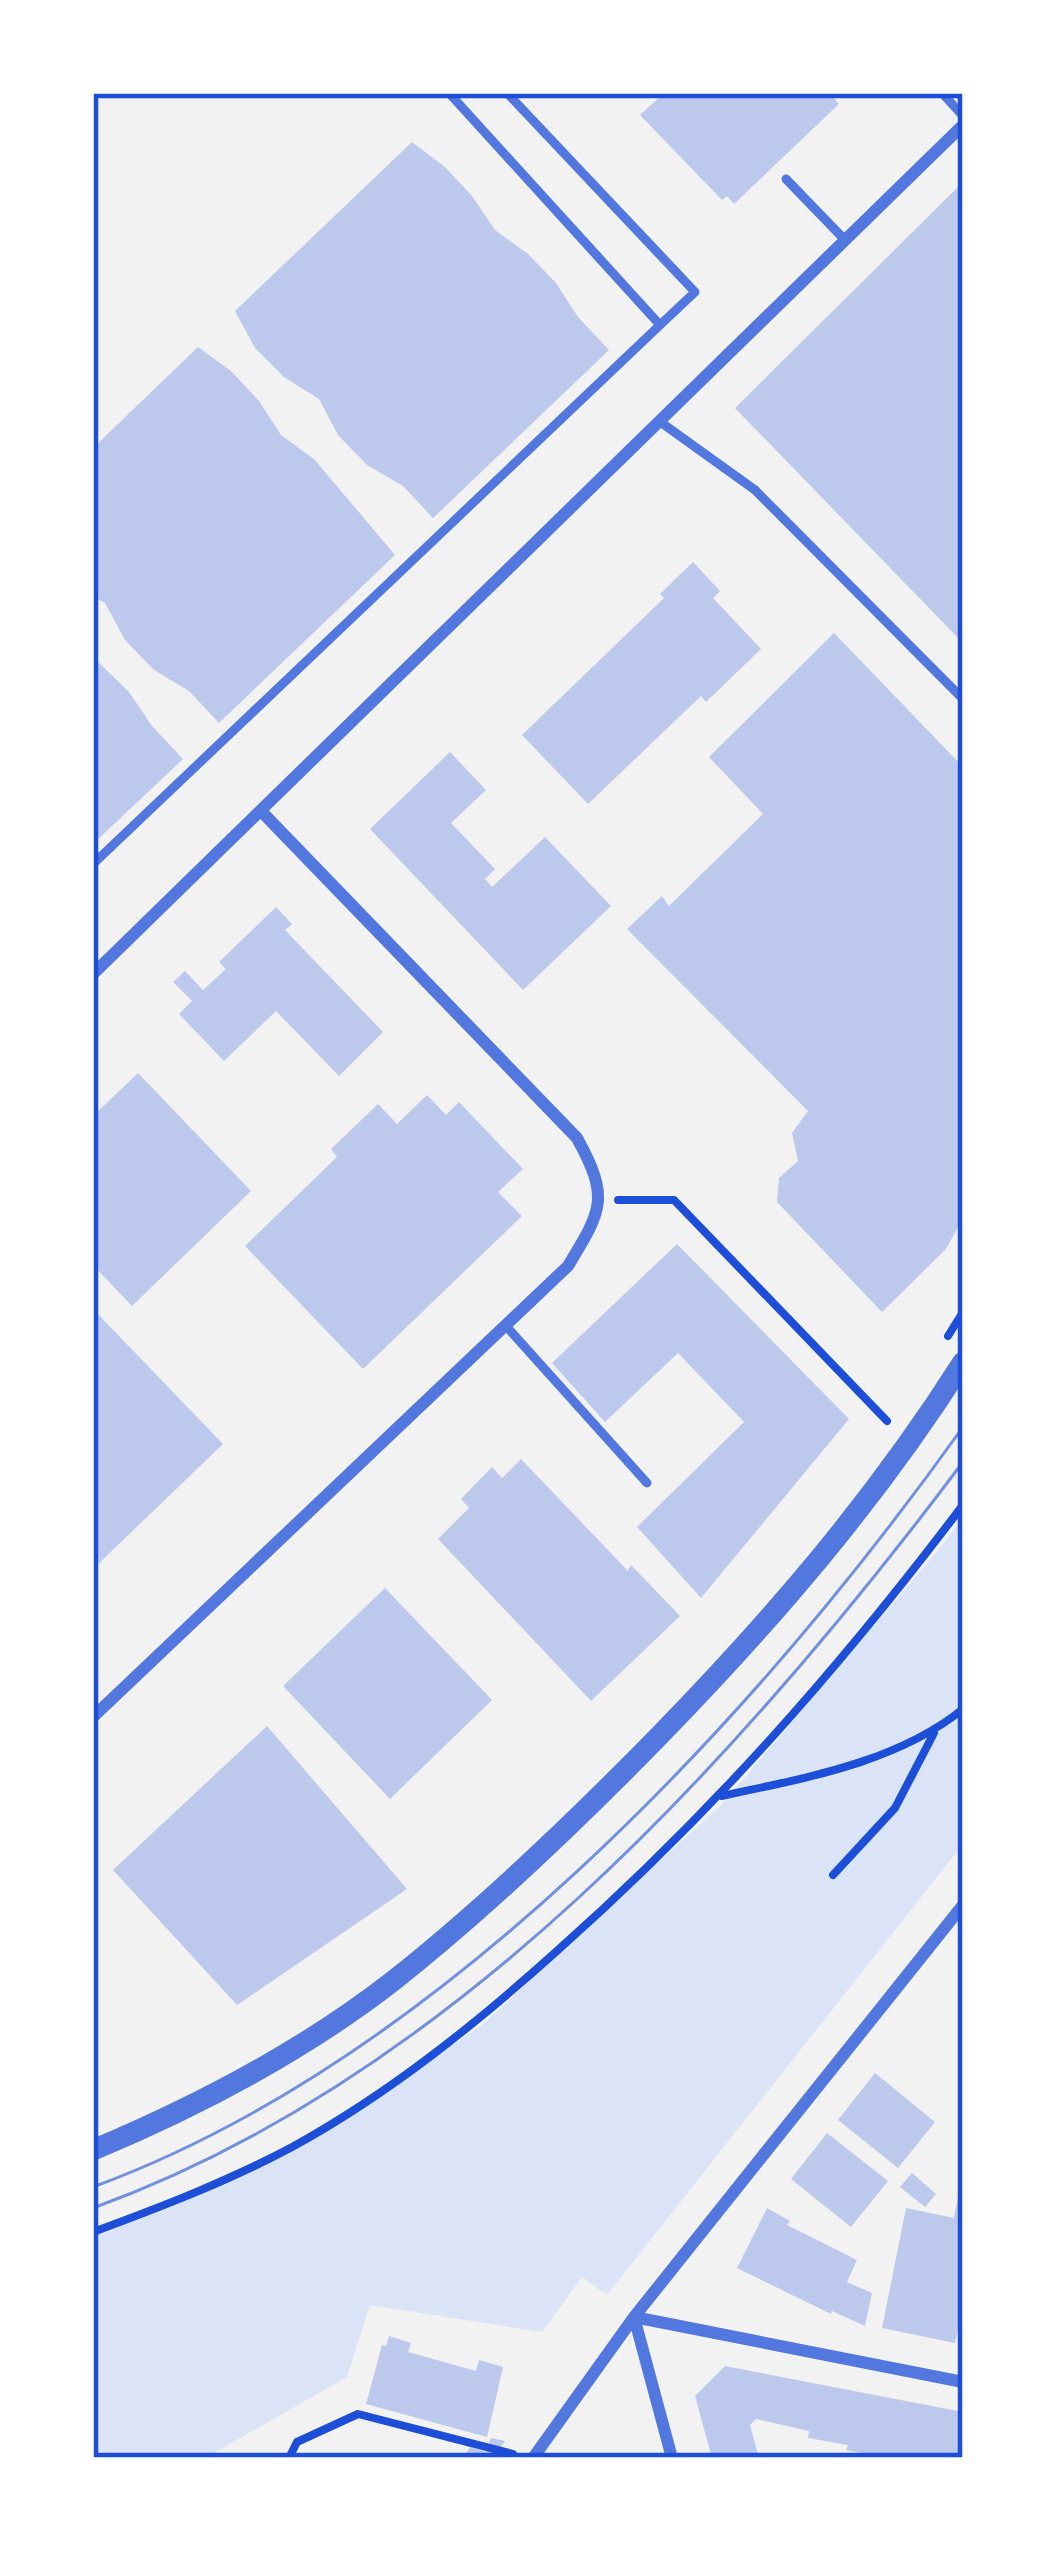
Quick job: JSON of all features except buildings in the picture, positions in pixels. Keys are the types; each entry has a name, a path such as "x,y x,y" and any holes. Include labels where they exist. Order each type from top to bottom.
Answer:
{"street":[{"path":"93,974 963,120"},
{"path":"93,1717 568,1266 595,1223 597,1175 577,1138 261,811"},
{"path":"93,2150 162,2121 245,2076 357,2006 577,1820 733,1659 828,1551 910,1447 963,1362"},
{"path":"530,2458 634,2317 963,1905"},
{"path":"634,2317 963,2382"},
{"path":"634,2317 673,2458"}],"lane":[{"path":"449,93 660,325"},
{"path":"93,864 694,292 507,93"},
{"path":"942,93 963,120"},
{"path":"786,179 845,240"},
{"path":"659,422 755,490 963,699"},
{"path":"506,1326 647,1483"}],"path":[{"path":"599,1200 674,1200 888,1423 881,1436"},
{"path":"93,2232 172,2203 295,2145 478,2022 720,1796 816,1693 963,1505"},
{"path":"720,1796 805,1778 935,1732 963,1709"},
{"path":"833,1875 895,1808 935,1732"},
{"path":"289,2458 297,2442 358,2414 530,2458"},
{"path":"419,2430 422,2419"}],"shaded area":[{"path":"963,1516 963,1844 607,2295 582,2277 542,2332 370,2305 347,2377 205,2458 93,2458 93,2236 172,2207 298,2148 481,2026 723,1803"}],"tram line":[{"path":"93,2187 221,2130 345,2056 465,1968 579,1870 687,1763 787,1652 880,1539 963,1427"},
{"path":"93,2208 224,2151 348,2079 466,1994 578,1898 684,1795 783,1686 963,1462"}]}
